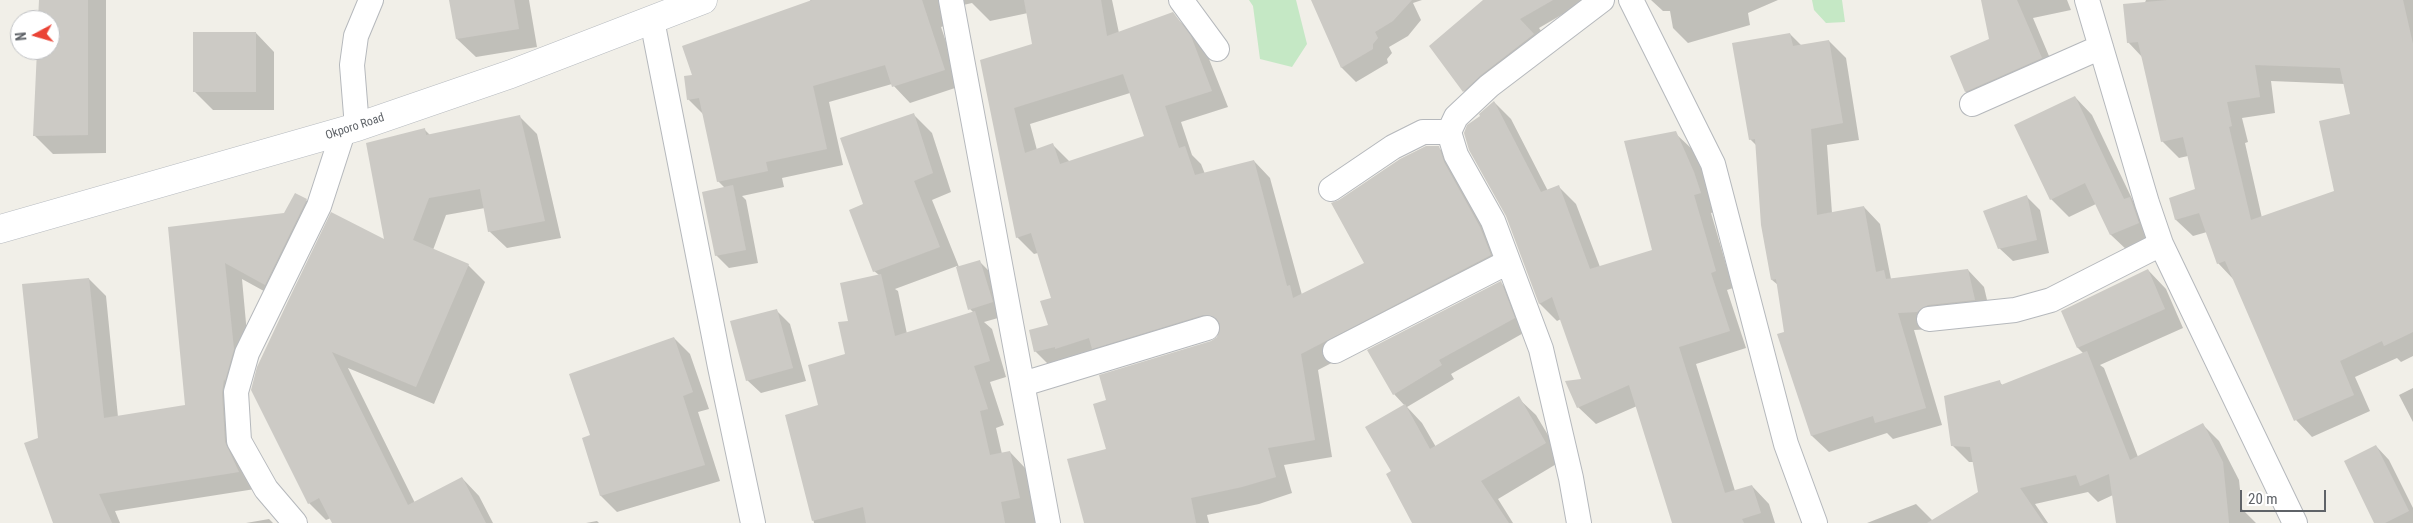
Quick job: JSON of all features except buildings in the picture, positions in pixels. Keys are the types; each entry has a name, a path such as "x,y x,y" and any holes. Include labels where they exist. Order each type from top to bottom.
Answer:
{"main road":[{"name":"Okporo Road","path":"0,229 350,129 511,74 652,20 693,2"}],"street":[{"path":"295,523 266,489 239,441 236,392 247,353 319,206 350,129 352,65 356,36 371,0"},
{"path":"951,0 1048,523"},
{"path":"1180,0 1217,49"},
{"path":"1579,523 1542,349 1492,221 1456,155 1449,132 1456,117 1489,86 1602,0"},
{"path":"1631,0 1712,164 1786,444 1815,523"},
{"path":"2087,0 2147,203 2162,244 2295,523"},
{"path":"652,20 720,367 754,523"},
{"path":"1972,104 2101,47"},
{"path":"1331,189 1393,146 1423,132 1449,132"},
{"path":"1928,319 2015,310 2050,300 2162,244"},
{"path":"1335,351 1508,262"},
{"path":"1023,384 1207,328"}],"green space":[{"path":"1249,0 1296,0 1307,44 1292,67 1260,59 1253,6"},
{"path":"1812,0 1842,0 1845,22 1826,23 1814,10"}]}
